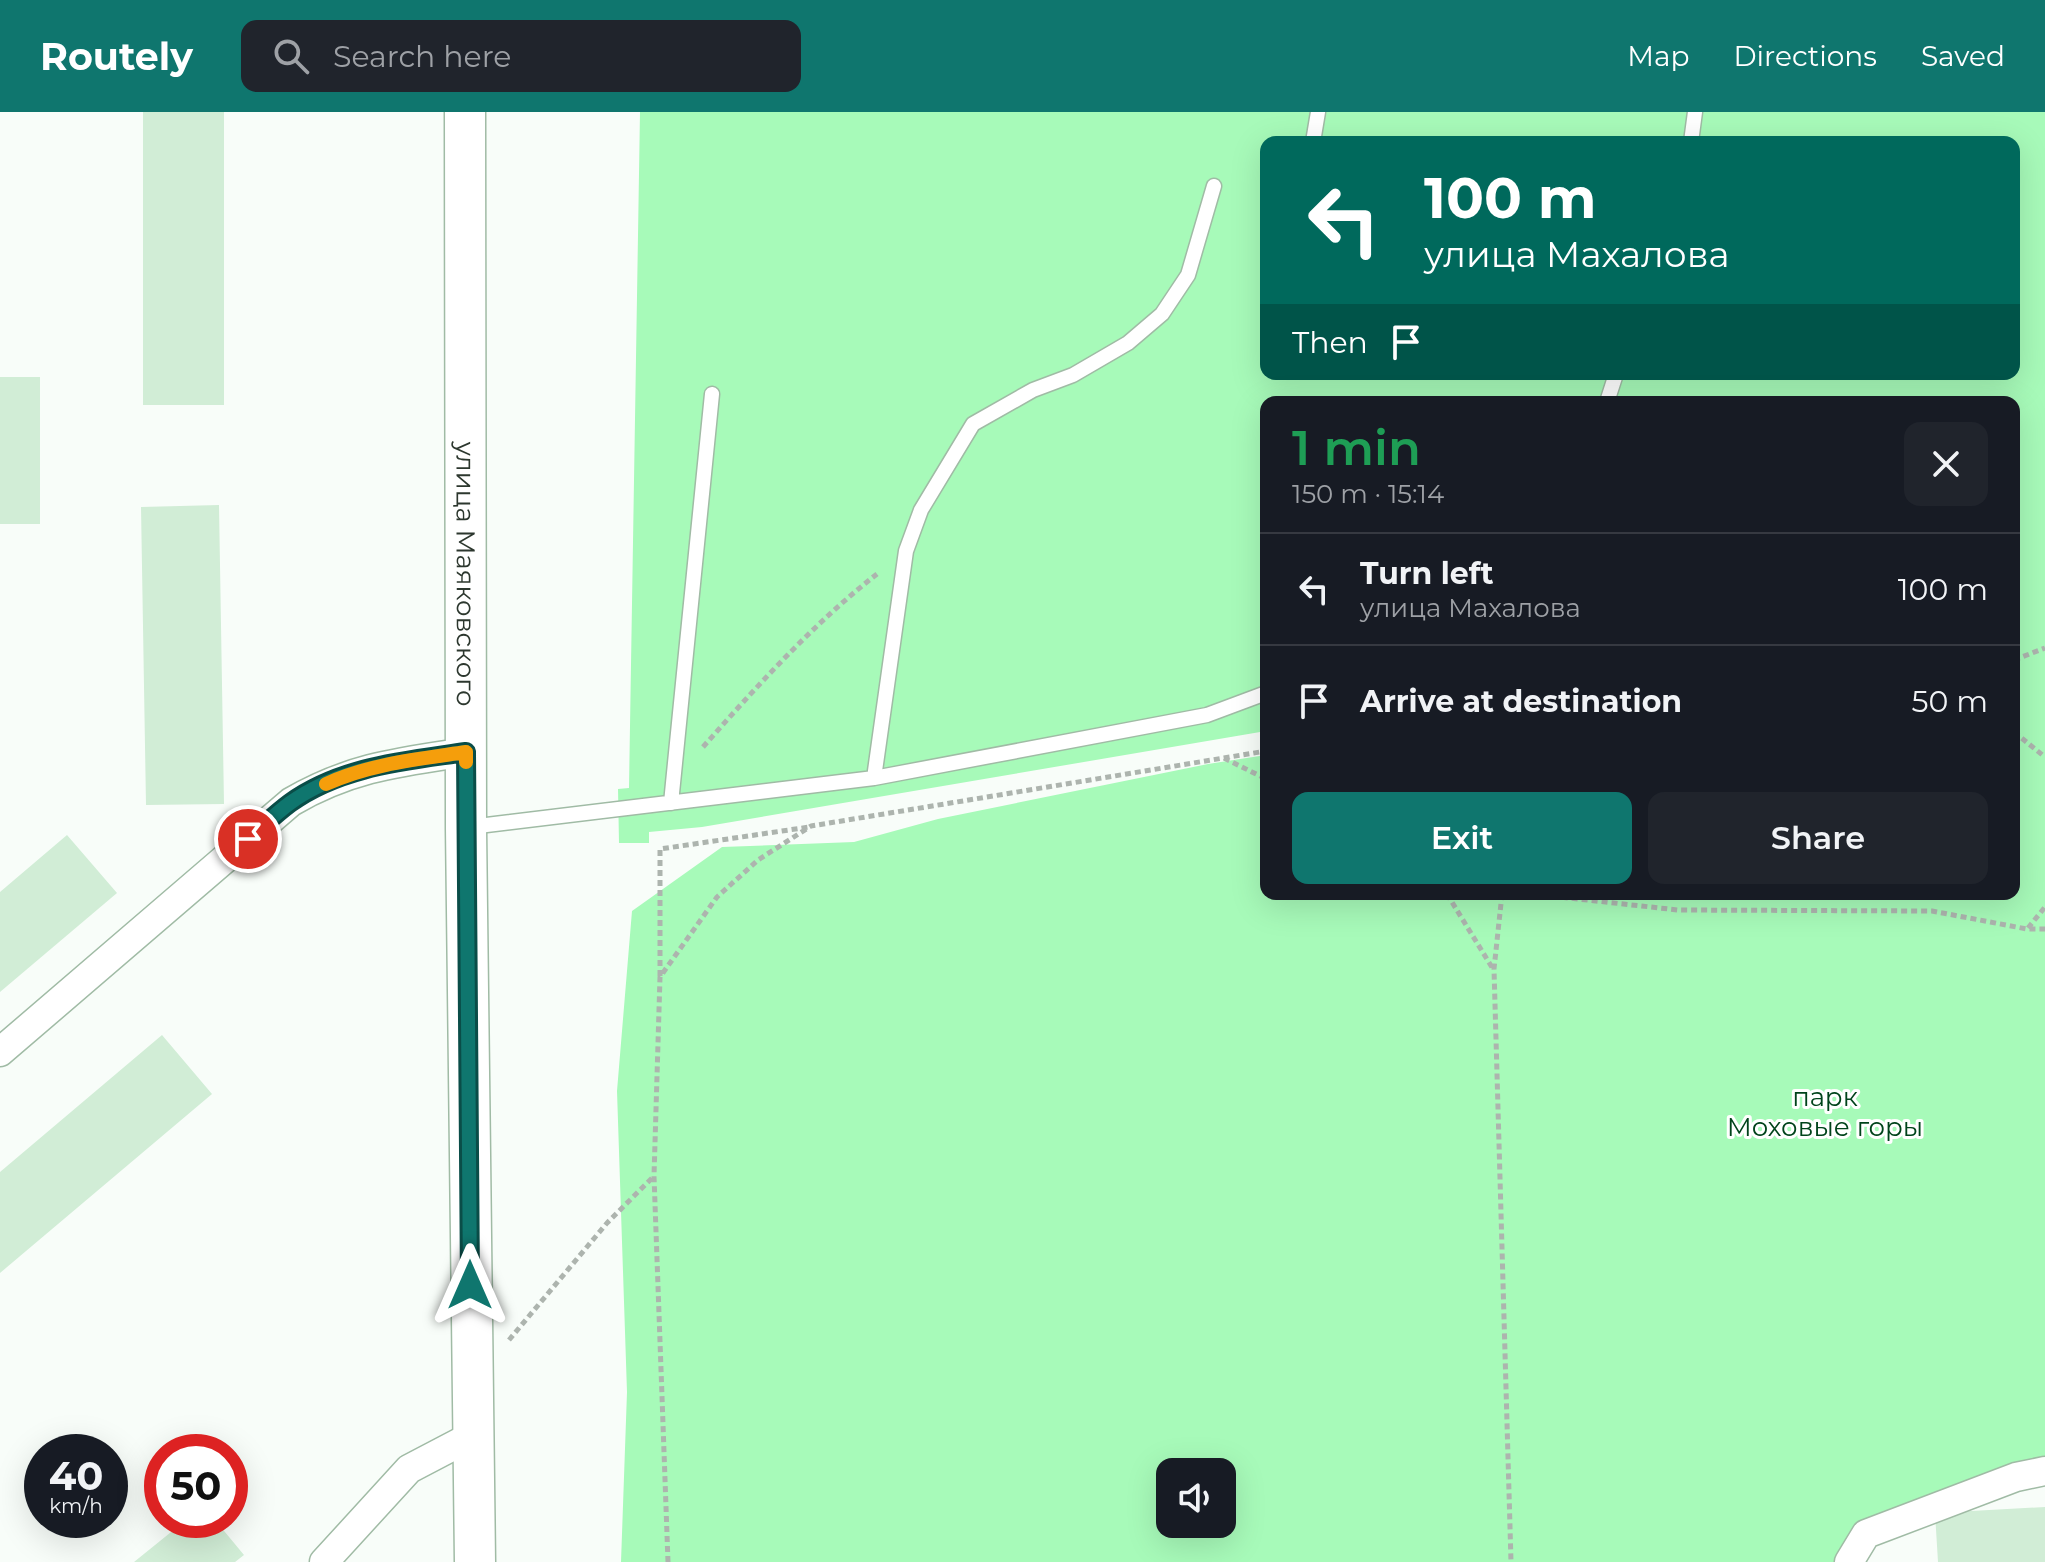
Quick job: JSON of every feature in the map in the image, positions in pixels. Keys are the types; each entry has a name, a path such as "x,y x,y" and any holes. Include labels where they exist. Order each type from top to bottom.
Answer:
{"main road":[{"name":"улица Маяковского","path":"465,112 466,828 475,1562"}],"street":[{"path":"0,1052 291,802 341,777 388,764 466,752"},
{"path":"324,1562 409,1469 472,1436"},
{"path":"1849,1562 1866,1534 2016,1477 2045,1471"}],"lane":[{"path":"1314,136 1318,112"},
{"path":"1692,136 1695,112"},
{"path":"874,778 906,551 921,510 973,424 1033,390 1073,375 1128,343 1162,314 1188,275 1214,186"},
{"path":"671,803 712,394"},
{"path":"466,828 874,778 1207,715 1260,695"}],"path":[{"path":"675,778 747,698 847,597 906,551"},
{"path":"2020,658 2045,648"},
{"path":"2020,737 2045,757"},
{"path":"668,1562 654,1176 660,849 1260,752"},
{"path":"1223,757 1260,776"},
{"path":"660,977 717,897 758,860 811,826"},
{"path":"1451,900 1494,969"},
{"path":"1501,900 1494,969 1511,1562"},
{"path":"1587,900 1678,910 1932,911 2027,929 2045,929"},
{"path":"2027,929 2045,907"},
{"path":"506,1345 607,1223 654,1176"}],"green space":[{"name":"парк Моховые горы","path":"640,112 2045,112 2045,1471 1866,1534 1849,1562 621,1562 627,1392 617,1091 632,911 722,847 854,842 938,819 1260,756 1260,900 2020,900 2020,396 1260,396 1260,732 702,827 649,832 649,843 619,843 618,789 629,788"}],"building":[{"path":"143,112 224,112 224,405 143,405"},
{"path":"0,377 40,377 40,524 0,524"},
{"path":"219,505 224,804 146,805 141,507"},
{"path":"67,835 117,893 0,992 0,892"},
{"path":"162,1035 212,1094 0,1273 0,1172"},
{"path":"2045,1507 2045,1562 1938,1562 1935,1513"},
{"path":"164,1538 230,1538 244,1555 235,1562 134,1562"}],"slow traffic":[{"path":"326,784 388,764 466,752 466,762"}],"route":[{"path":"248,839 291,802 341,777 388,764 466,752 470,1285"}]}
